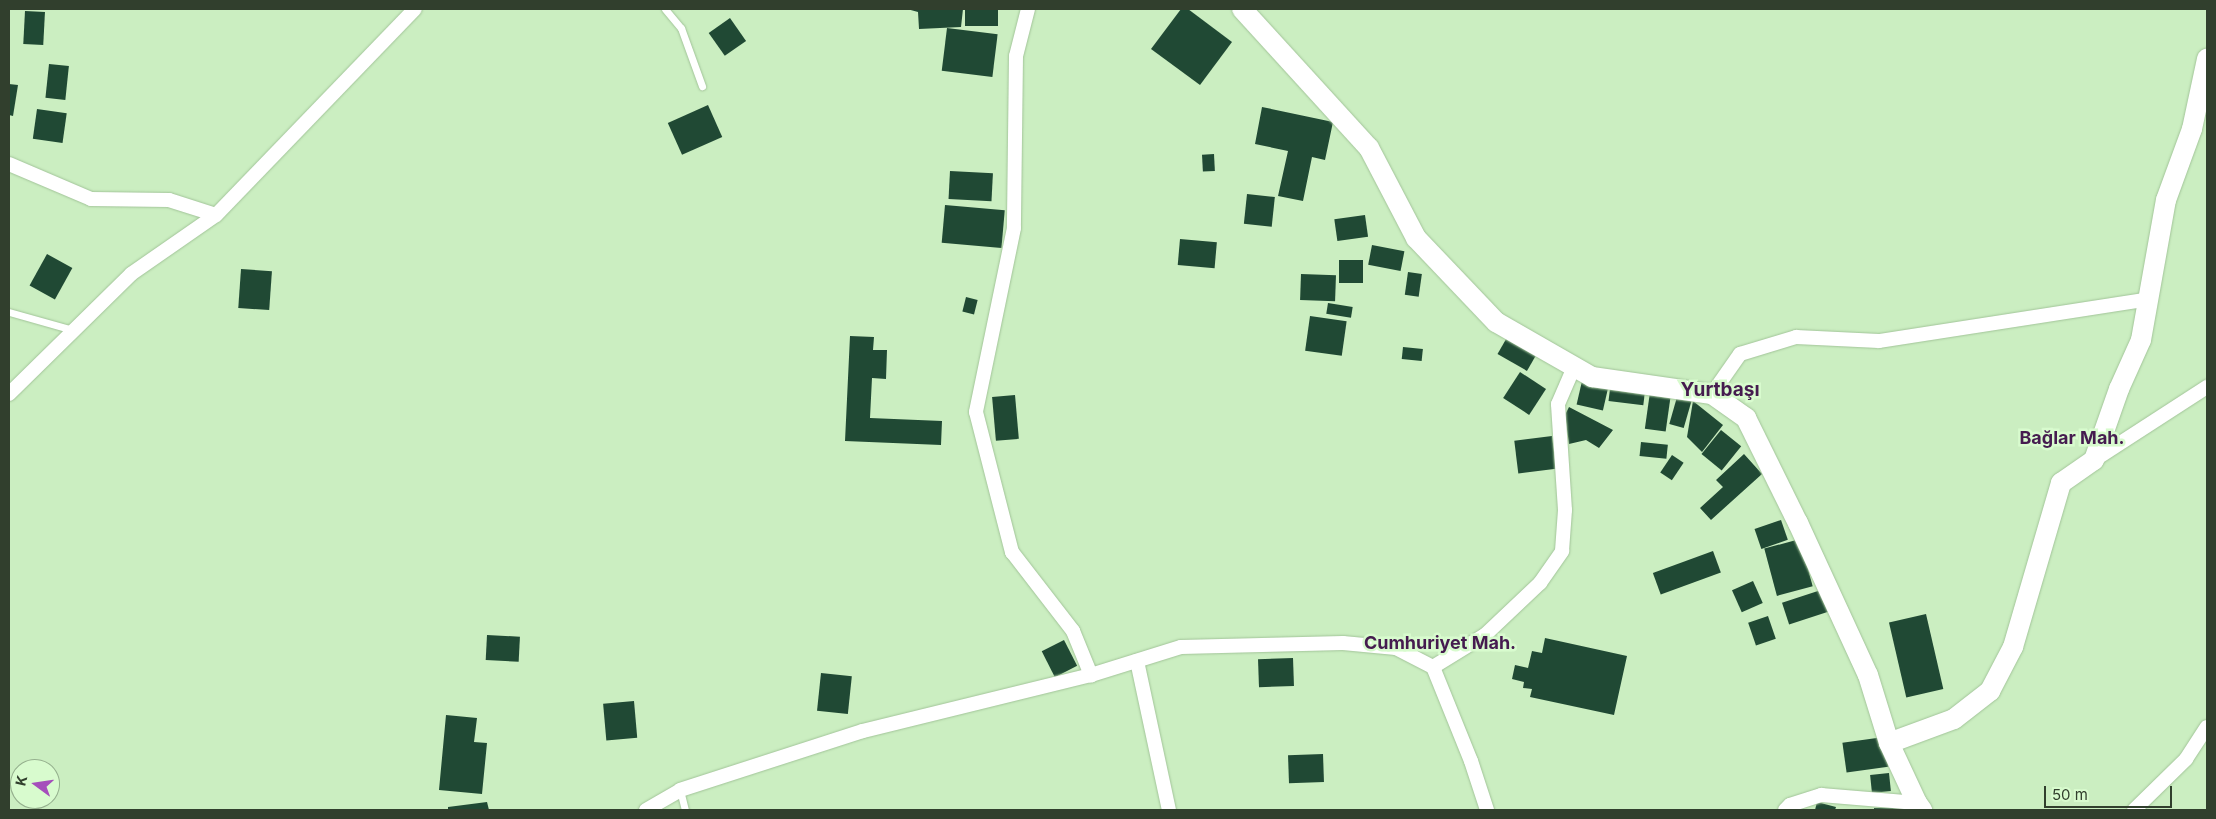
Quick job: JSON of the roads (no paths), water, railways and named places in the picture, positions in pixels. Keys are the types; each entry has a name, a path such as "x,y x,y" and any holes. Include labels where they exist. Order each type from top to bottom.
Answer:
{"street":[{"path":"9,394 131,274 216,215 415,9"},
{"path":"1028,9 1016,56 1014,228 976,412 1012,552 1073,631 1091,675"},
{"path":"1242,9 1368,148 1416,238 1496,322 1592,377 1712,394 1746,418 1798,523 1868,675 1889,743 1920,807"},
{"path":"2094,460 2119,389 2141,340 2166,200 2192,129 2207,59"},
{"path":"9,164 91,199 170,200 216,215"},
{"path":"1712,394 1740,354 1796,337 1879,341 2149,299"},
{"path":"1433,667 1485,635 1540,583 1562,551 1565,510 1558,404 1574,367"},
{"path":"1889,743 1954,719 1990,691 2013,647 2061,483 2207,387"},
{"path":"646,810 680,790 864,731 1091,675 1181,647 1343,643 1396,648 1433,667 1471,760 1487,810"},
{"path":"1136,661 1169,810"},
{"path":"2134,810 2186,760 2207,727"},
{"path":"1785,810 1790,804 1821,795 1920,807"}],"lane":[{"path":"665,9 681,28 702,86"},
{"path":"9,312 74,330"},
{"path":"680,790 685,810"}],"district":[{"name":"Yurtbaşı","path":"1720,390"},
{"name":"Bağlar Mah.","path":"2072,438"},
{"name":"Cumhuriyet Mah.","path":"1440,643"}]}
